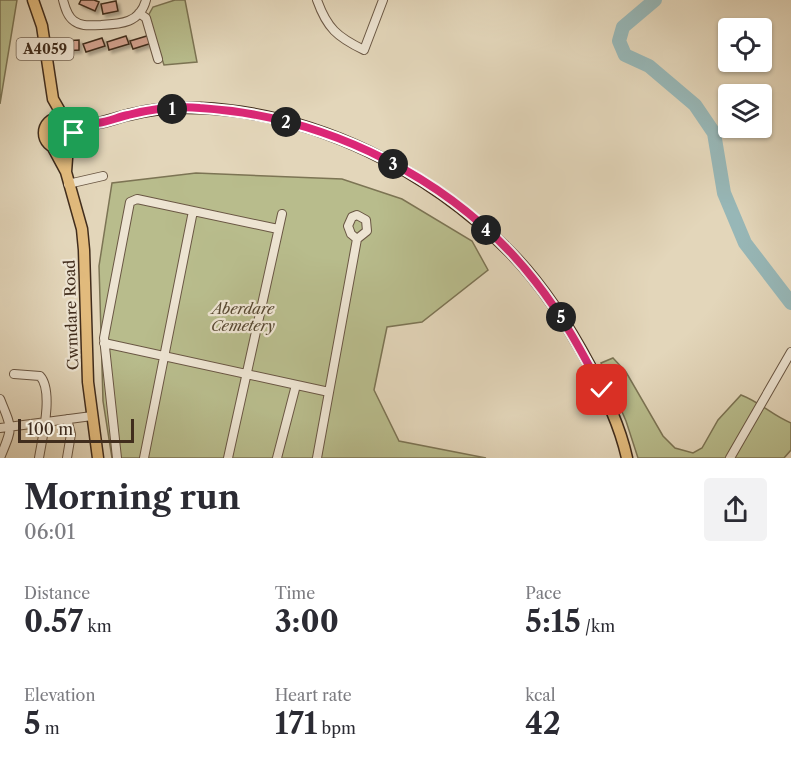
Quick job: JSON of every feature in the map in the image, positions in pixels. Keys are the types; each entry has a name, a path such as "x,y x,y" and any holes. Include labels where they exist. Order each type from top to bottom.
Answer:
{"main road":[{"name":"A4059","path":"33,0 42,26 54,99 49,122"},
{"name":"A4059","path":"54,99 68,121"},
{"path":"96,123 89,131 59,148 52,146 44,135 46,126 56,119 96,123 159,109 198,108 256,115 312,129 344,141 376,155 446,196 510,252 535,280 559,314 602,390 627,458"},
{"path":"68,121 74,133 69,143"},
{"name":"Cwmdare Road","path":"69,143 66,172 82,229 88,382 98,458"},
{"name":"Cwmdare Road","path":"52,146 66,172"}],"street":[{"path":"63,0 71,19 81,25 122,24 136,18 146,0"},
{"path":"317,0 329,26 344,41 364,50 383,0"},
{"path":"139,13 146,18 158,59"},
{"path":"68,184 103,176"},
{"path":"117,458 104,343 130,202 137,199 278,229"},
{"path":"144,458 193,211"},
{"path":"228,458 282,214"},
{"path":"317,458 357,238"},
{"path":"104,343 329,392"},
{"path":"730,458 791,352"},
{"path":"14,374 40,376 44,380 46,411 39,458"},
{"path":"277,458 296,384"},
{"path":"0,399 11,427 8,441 0,458"},
{"path":"0,428 92,416"},
{"path":"67,419 71,434 67,458"}],"green space":[{"path":"0,0 17,0 0,104"},
{"path":"175,0 185,0 197,62 164,65 148,16 153,7"},
{"path":"60,125 68,133 60,141 52,133"},
{"name":"Aberdare Cemetery","path":"196,173 342,179 402,199 472,241 488,270 422,322 387,327 374,390 399,441 486,458 112,458 103,401 99,266 112,183"},
{"path":"613,358 626,372 663,436 675,448 693,453 702,448 718,420 741,395 791,423 791,450 784,458 638,458 626,421 601,363"}],"building":[{"path":"81,0 99,2 95,11 79,4"},
{"path":"116,1 118,11 103,14 101,4"},
{"path":"150,35 152,43 133,49 130,41"},
{"path":"126,36 129,44 109,50 107,42"},
{"path":"102,38 105,46 86,52 83,44"},
{"path":"79,40 79,50 64,51 63,41"}],"waterway":[{"path":"655,0 623,27 619,41 625,55 649,66 695,105 714,133 724,193 745,243 791,303"}],"route":[{"path":"74,133 70,123 96,123 159,109 198,108 265,117 312,129 376,155 446,196 510,252 535,280 559,314 602,390"}]}
